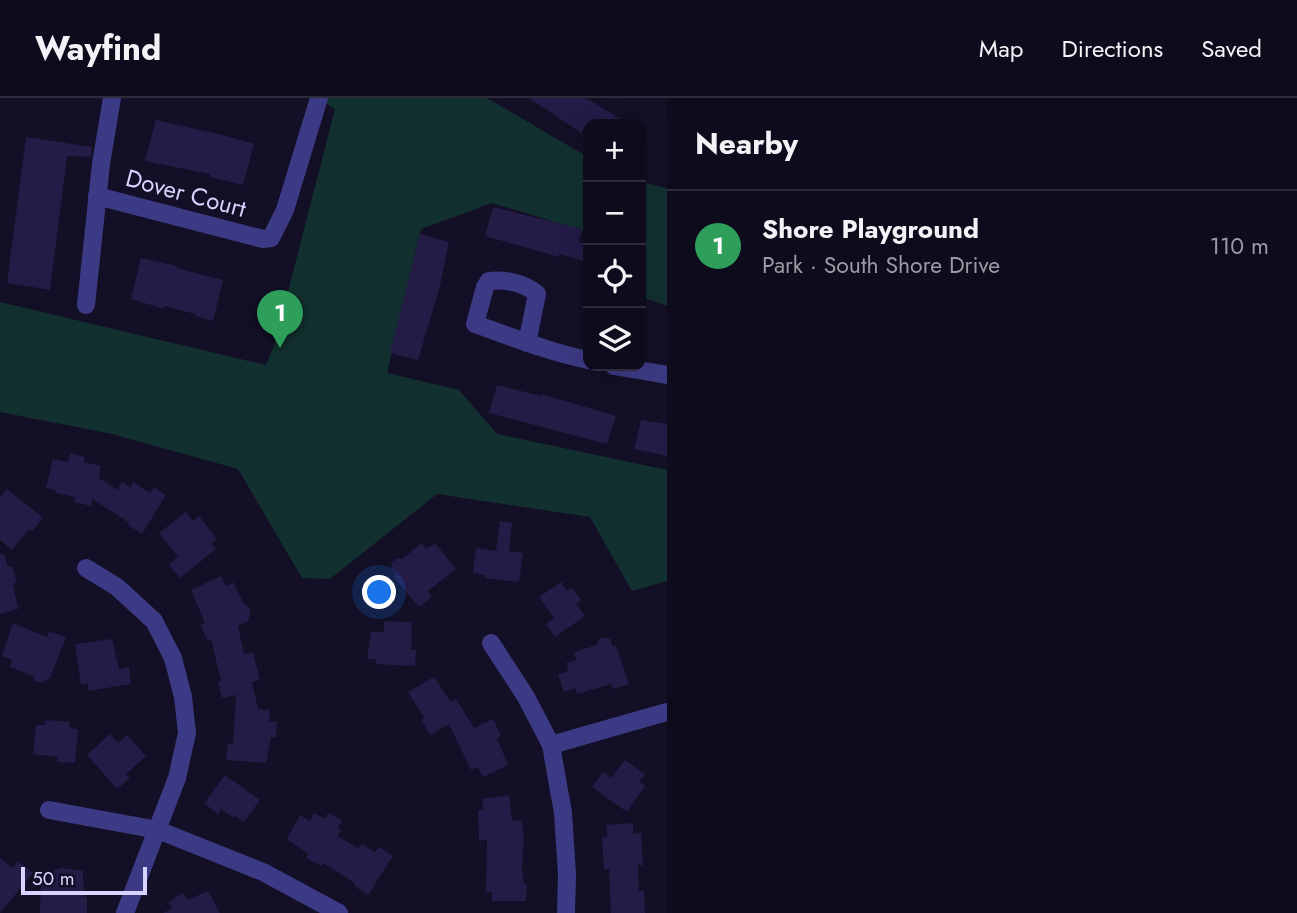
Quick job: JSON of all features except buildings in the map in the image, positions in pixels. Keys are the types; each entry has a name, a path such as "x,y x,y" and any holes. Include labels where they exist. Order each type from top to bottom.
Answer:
{"street":[{"path":"86,305 97,196 112,98"},
{"name":"Dover Court","path":"97,196 263,239 272,237 285,210 319,98"},
{"path":"527,343 537,294 531,288 502,279 489,281 475,324 527,343 583,359"},
{"path":"643,371 667,375"},
{"path":"86,568 117,587 154,621 173,659 183,697 187,733 177,778 125,913"},
{"path":"491,643 526,697 551,745 563,813 567,874 566,913"},
{"path":"551,745 667,712"},
{"path":"50,810 158,830 263,872 339,913"}],"green space":[{"path":"319,98 487,98 583,154 583,230 492,203 421,229 387,373 459,390 497,434 667,470 667,581 632,591 590,517 437,494 330,579 302,578 238,469 112,434 0,412 0,302 266,365 274,346 335,109"},
{"path":"646,183 667,188 667,306 646,299"}],"place":[{"name":"Shore Playground","path":"280,348"}]}
